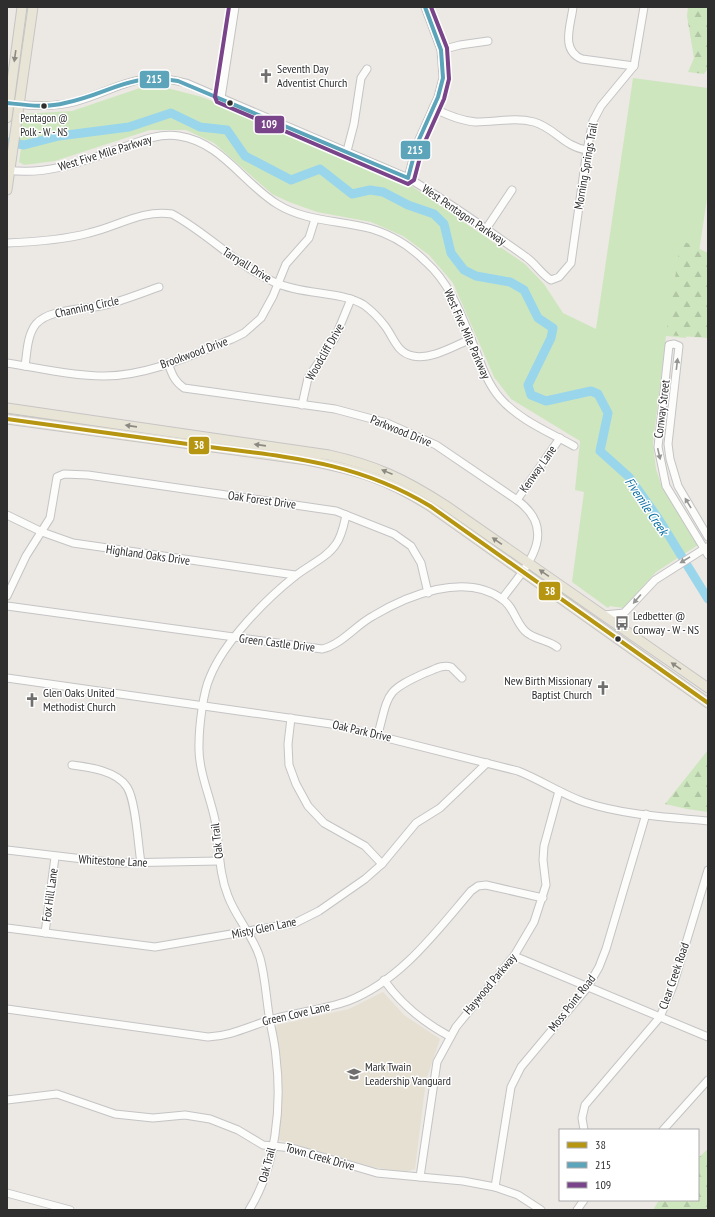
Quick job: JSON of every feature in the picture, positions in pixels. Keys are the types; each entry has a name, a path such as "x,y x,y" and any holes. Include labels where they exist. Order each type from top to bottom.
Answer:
{"main road":[{"path":"7,118 22,7"},
{"path":"7,190 8,170 12,158 33,7"},
{"path":"19,32 29,33"},
{"path":"7,408 307,456 395,485 430,506 522,572 598,623 708,703"},
{"path":"61,427 63,416"},
{"path":"7,419 61,427 307,456 343,458 371,466 413,484 529,562 708,688"}],"street":[{"path":"221,98 235,7"},
{"path":"408,178 417,144 438,97 443,78 443,59 441,50 425,7"},
{"path":"573,7 569,46 575,56 582,59 634,66 644,7"},
{"path":"441,50 460,45 488,41"},
{"name":"Morning Springs Trail","path":"534,262 550,280 559,277 571,263 587,150 593,122 600,106 634,66"},
{"path":"347,151 354,124 361,78 367,69"},
{"name":"West Pentagon Parkway","path":"8,103 45,106 63,104 131,81 155,78 186,83 408,178 431,191 534,262"},
{"path":"433,108 461,120 485,122 524,120 536,123 551,130 574,148 587,150"},
{"name":"West Five Mile Parkway","path":"8,170 31,171 64,167 159,136 178,136 195,140 209,146 266,197 290,210 315,219 373,229 408,246 428,263 449,290 484,372 500,398 513,410 574,446"},
{"path":"486,229 512,190"},
{"name":"Tarryall Drive","path":"7,243 77,236 147,215 161,212 172,214 180,218 244,266 277,284 301,291 351,299 363,305 373,312 399,348 412,356 422,357 430,355 471,339"},
{"name":"Brookwood Drive","path":"7,364 103,376 125,375 144,371 225,342 244,333 261,318 273,296 286,264 309,238 315,219"},
{"name":"Channing Circle","path":"25,366 30,334 36,325 43,319 52,314 106,305 159,287"},
{"name":"Woodcliff Drive","path":"302,405 308,378 335,338 351,299"},
{"name":"Conway Street","path":"604,615 624,613 645,589 666,572 707,550 666,486 658,447 669,345 674,344 680,346 668,444 670,459 678,486 708,536"},
{"name":"Parkwood Drive","path":"168,363 173,378 184,388 354,414 415,434 455,457 517,500 530,510 537,526 536,544 534,554 502,599"},
{"name":"Kenway Lane","path":"517,500 560,438"},
{"name":"Oak Forest Drive","path":"42,532 52,512 57,477 64,474 95,476 318,508 346,515 394,534 411,546 421,563 428,593"},
{"name":"Highland Oaks Drive","path":"7,515 42,532 68,542 87,546 295,575"},
{"name":"Oak Trail","path":"249,1210 263,1182 272,1145 277,1112 278,1074 260,958 248,932 229,898 219,861 215,823 199,757 198,744 209,677 220,658 254,614 295,575 330,551 336,544 346,515"},
{"path":"7,596 26,556 42,532"},
{"name":"Green Castle Drive","path":"7,606 316,648 328,647 373,616 397,603 446,589 472,587 487,591 502,599 514,611 525,631 530,635 552,643 557,647"},
{"path":"378,734 386,704 397,687 447,666 455,669 462,678"},
{"name":"Oak Park Drive","path":"7,678 331,724 378,734 487,763 529,776 559,792 584,802 646,814 708,821"},
{"path":"291,718 288,744 289,765 296,784 308,806 324,823 365,846 382,864"},
{"name":"Misty Glen Lane","path":"7,928 155,947 278,927 307,918 347,892 382,864 416,823 440,808 487,763"},
{"path":"72,765 88,767 107,774 121,781 128,788 132,801 140,863"},
{"name":"Haywood Parkway","path":"420,1177 437,1062 449,1036 514,956 534,922 542,898 546,879 543,860 544,846 559,792"},
{"name":"Moss Point Road","path":"495,1187 511,1087 521,1067 587,988 598,967 606,949 646,814"},
{"name":"Whitestone Lane","path":"7,850 101,862 140,863 219,861"},
{"name":"Fox Hill Lane","path":"45,933 55,857"},
{"name":"Clear Creek Road","path":"584,1129 582,1118 586,1105 660,1017 672,986 708,870"},
{"name":"Green Cove Lane","path":"7,1008 208,1037 234,1034 269,1020 331,1006 365,993 384,980 422,948 471,891 478,886 494,886 542,898"},
{"path":"514,956 708,1038"},
{"path":"384,980 393,992 414,1013 449,1036"},
{"path":"664,1129 708,1080"},
{"name":"Town Creek Drive","path":"7,1100 57,1094 115,1114 153,1118 185,1115 197,1116 210,1119 238,1130 259,1143 292,1148 377,1173 463,1181 495,1187 518,1195 532,1202 541,1210"},
{"path":"7,1193 70,1210"},
{"path":"577,1210 583,1201"}],"shaded area":[{"name":"Mark Twain Leadership Vanguard","path":"383,992 404,1015 440,1039 426,1080 415,1169 405,1172 372,1167 279,1140 282,1081 276,1030 277,1025 349,1009"}],"green space":[{"path":"688,7 708,7 708,68 704,74 688,72 694,58 687,16"},
{"path":"633,78 708,88 708,192 686,338 666,336 653,443 656,469 661,484 698,545 656,572 623,608 610,606 608,608 572,582 584,492 575,490 580,441 511,399 494,377 453,283 429,255 403,236 371,222 317,212 272,194 214,143 186,130 150,130 55,161 24,165 19,162 22,141 17,142 21,114 72,111 140,88 167,88 202,97 397,176 525,264 544,284 563,313 596,329"},
{"path":"681,240 708,253 708,338 666,335"},
{"path":"708,750 708,812 665,804"},
{"path":"708,1149 708,1210 653,1210 658,1201 699,1201 699,1157"}],"waterway":[{"name":"Fivemile Creek","path":"7,142 24,145 59,136 129,127 171,113 200,127 227,130 245,156 291,180 320,169 352,194 370,190 383,192 408,205 434,214 444,224 451,253 464,270 476,276 510,282 524,290 538,318 553,328 551,338 528,385 531,395 546,401 591,391 598,394 608,413 600,451 629,477 658,518 708,599"}],"transit line":[{"name":"109","path":"229,7 215,97 217,102 408,184 414,180 423,146 444,99 449,79 447,48 431,7"},
{"name":"215","path":"7,103 36,106 58,105 81,99 120,85 146,79 178,81 408,178 417,144 438,97 443,78 441,50 425,7"},
{"name":"38","path":"7,419 291,458 319,463 375,479 430,506 708,703"}],"place":[{"name":"Seventh Day Adventist Church","path":"266,76"},
{"name":"Pentagon @ Polk - W - NS","path":"44,106"},
{"name":"Ledbetter @ Conway - W - NS","path":"622,623"},
{"name":"New Birth Missionary Baptist Church","path":"603,688"},
{"name":"Glen Oaks United Methodist Church","path":"32,700"},
{"name":"Mark Twain Leadership Vanguard","path":"354,1074"}]}
